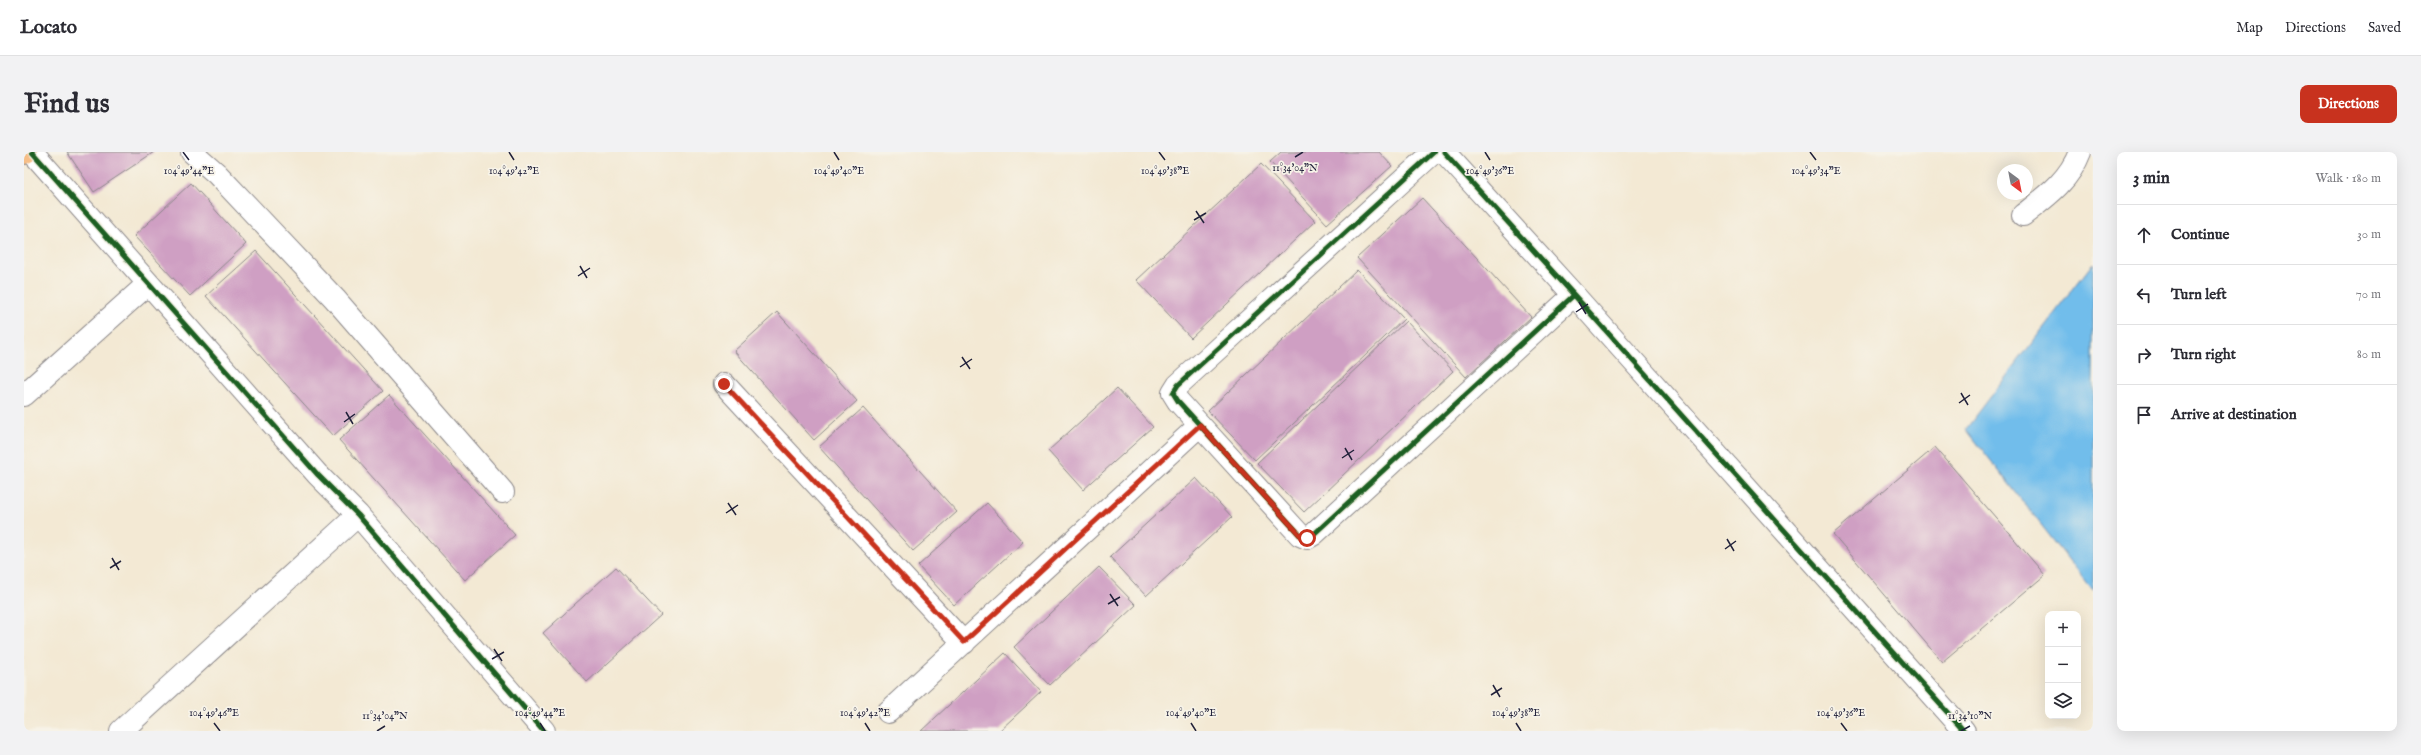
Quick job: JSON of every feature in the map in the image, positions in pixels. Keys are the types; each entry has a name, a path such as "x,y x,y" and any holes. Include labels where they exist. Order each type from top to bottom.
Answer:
{"street":[{"path":"32,152 318,474 358,515 544,731"},
{"path":"192,152 217,174 335,299 503,492"},
{"path":"1434,152 1178,385 1174,393 1178,401 1300,535 1307,538 1314,534 1574,295"},
{"path":"1444,152 1964,731"},
{"path":"2023,215 2057,189 2074,167 2080,152"},
{"path":"24,395 148,284"},
{"path":"724,384 964,642"},
{"path":"888,712 1200,425"},
{"path":"121,731 358,515"}],"water":[{"path":"2093,263 2093,591 1966,429"}],"building":[{"path":"67,152 154,152 94,192"},
{"path":"1281,152 1379,152 1392,166 1327,224 1270,162"},
{"path":"1261,164 1315,221 1191,338 1136,280"},
{"path":"191,183 246,244 190,296 134,236"},
{"path":"1422,198 1531,317 1466,377 1357,258"},
{"path":"256,251 383,391 333,436 206,296"},
{"path":"1357,270 1404,319 1255,460 1208,411"},
{"path":"777,312 857,401 814,440 734,351"},
{"path":"1406,321 1453,371 1304,512 1257,463"},
{"path":"1117,388 1153,427 1083,490 1048,451"},
{"path":"389,395 515,535 465,580 339,440"},
{"path":"863,408 957,512 913,551 819,447"},
{"path":"1935,447 2045,575 1942,662 1833,534"},
{"path":"1196,478 1232,517 1146,596 1110,557"},
{"path":"987,503 1023,542 954,605 918,566"},
{"path":"616,567 661,615 587,682 543,633"},
{"path":"1099,567 1136,605 1050,685 1014,647"},
{"path":"1005,653 1041,692 999,731 921,731"}],"cycle path":[{"path":"32,152 318,475 358,515 544,731"},
{"path":"1434,152 1178,385 1173,393 1178,401 1300,535 1307,538 1314,534 1574,295"},
{"path":"1444,152 1964,731"}],"route":[{"path":"724,384 964,642 1200,425 1300,535 1307,538"}]}
